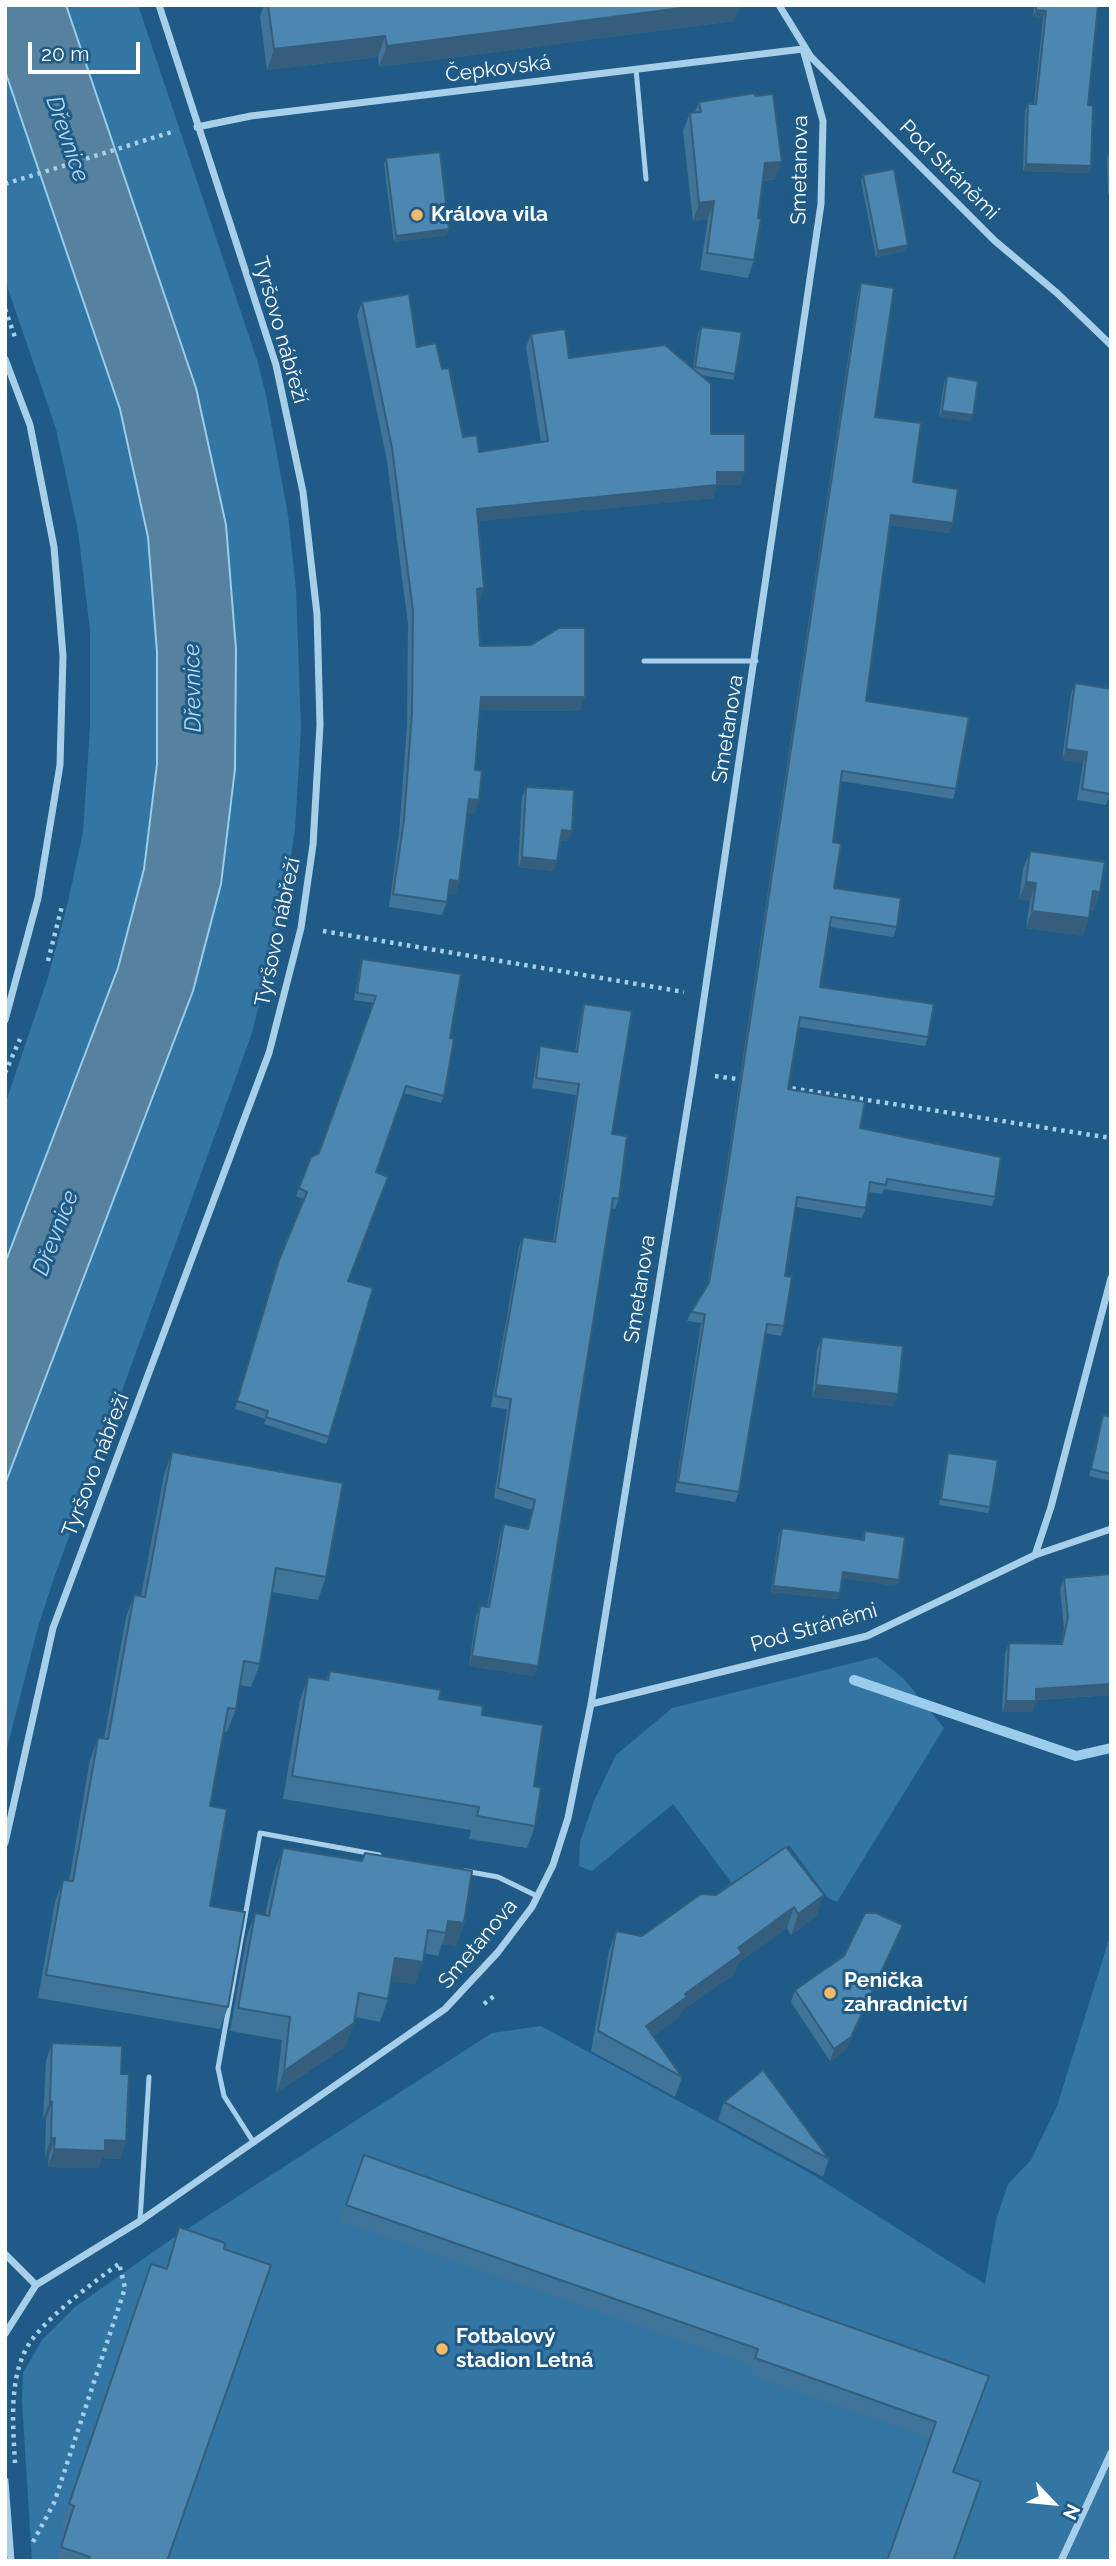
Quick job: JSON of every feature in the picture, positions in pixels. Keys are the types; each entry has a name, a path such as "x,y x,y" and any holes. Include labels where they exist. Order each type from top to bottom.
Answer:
{"street":[{"name":"Tyršovo nábřeží","path":"5,1843 53,1628 270,1053 301,928 313,845 320,724 317,614 303,492 276,366 159,5"},
{"name":"Pod Stráněmi","path":"779,5 803,49 995,241 1058,293 1111,345"},
{"name":"Čepkovská","path":"197,127 251,116 803,49"},
{"name":"Smetanova","path":"36,2285 140,2221 446,2009 498,1952 537,1896 553,1865 568,1818 591,1704 693,1073 756,662 821,204 823,121 803,49"},
{"path":"5,359 30,425 46,506 54,547 63,656 60,765 38,898 5,1020"},
{"path":"1035,1555 1051,1507 1111,1278"},
{"name":"Pod Stráněmi","path":"591,1704 867,1636 1035,1555 1111,1529"},
{"path":"5,2254 36,2285 5,2334"},
{"path":"1061,2561 1111,2453"},
{"path":"5,2481 10,2561"}],"lane":[{"path":"636,69 646,179"},
{"path":"644,661 756,662"},
{"path":"254,2143 224,2096 218,2068 260,1833 392,1858"},
{"path":"458,1870 498,1877 537,1896"},
{"path":"140,2221 149,2077"}],"path":[{"path":"5,184 170,134"},
{"path":"301,928 705,995"},
{"path":"693,1073 747,1081"},
{"path":"774,1085 1111,1138"},
{"path":"478,2008 494,1996"},
{"path":"30,2547 54,2503 125,2288 112,2239"},
{"path":"16,2473 13,2409 25,2351 69,2303 130,2257"}],"shaded area":[{"path":"66,5 138,5 258,363 288,515 296,589 301,729 295,829 285,899 252,1033 54,1578 38,1627 5,1756 5,1484 193,991 221,884 235,769 236,649 226,525 196,388"},
{"path":"5,71 120,409 148,537 157,652 157,764 144,869 118,968 5,1263 5,1105 49,974 83,832 90,727 90,630 78,531 56,429 5,280"},
{"path":"877,1657 904,1679 944,1728 837,1902 828,1898 789,1845 733,1885 673,1804 592,1871 579,1866 580,1842 594,1801 616,1755 672,1708"},
{"path":"1111,1933 1111,2561 32,2561 22,2401 23,2373 42,2340 75,2307 170,2240 492,2033 541,2026 810,2173 985,2284 996,2220 1008,2184 1031,2160 1057,2106"}],"water":[{"name":"Dřevnice","path":"5,5 66,5 196,388 226,525 236,649 235,769 221,884 193,991 5,1484 5,1263 118,968 144,869 157,764 157,652 148,537 120,409 5,71"}],"building":[{"path":"268,5 705,5 387,46 385,36 274,49"},
{"path":"1036,5 1098,5 1088,105 1093,106 1091,166 1026,164 1028,104 1036,104 1046,11 1036,10"},
{"path":"755,93 755,96 773,94 782,162 765,163 758,218 761,219 754,260 707,253 714,201 699,203 690,113 701,112 699,102"},
{"name":"Králova vila","path":"440,152 449,229 396,236 386,158"},
{"path":"894,169 908,245 878,251 863,175"},
{"path":"861,283 894,288 875,417 921,423 913,482 958,489 953,523 891,515 866,701 969,717 956,789 842,771 833,842 841,844 834,888 901,898 897,927 831,917 820,987 934,1004 928,1037 800,1017 788,1089 865,1102 860,1128 1001,1157 995,1197 887,1179 886,1185 870,1182 866,1208 797,1197 785,1276 792,1277 784,1326 767,1324 739,1492 678,1482 705,1314 691,1312 709,1283 726,1181"},
{"path":"409,294 417,347 436,343 442,369 449,368 463,437 477,435 479,452 548,441 531,334 565,329 569,358 665,345 711,384 711,434 745,434 745,472 717,472 717,485 477,509 484,588 477,589 480,646 531,645 559,628 585,628 585,697 481,697 475,770 482,771 479,800 469,799 459,881 450,880 447,902 393,894 404,820 412,712 413,611 392,448 362,302"},
{"path":"701,327 742,332 735,374 695,367"},
{"path":"947,376 978,381 973,415 942,411"},
{"path":"1075,683 1111,689 1110,794 1082,789 1087,752 1066,749"},
{"path":"526,787 574,790 572,831 562,830 557,861 522,857"},
{"path":"1030,851 1105,862 1100,892 1093,891 1089,918 1032,911 1036,883 1026,882"},
{"path":"362,959 461,974 444,1096 406,1086 376,1172 388,1177 348,1281 373,1288 329,1437 266,1417 268,1411 237,1401 279,1260 307,1192 299,1188 311,1157 319,1153 376,996 357,993"},
{"path":"584,1004 632,1011 612,1134 627,1136 619,1199 613,1198 538,1666 472,1656 480,1606 489,1607 504,1524 528,1529 535,1500 498,1488 511,1399 495,1396 523,1237 555,1242 579,1084 536,1078 540,1046 577,1052"},
{"path":"822,1337 903,1346 898,1394 816,1385"},
{"path":"1103,1415 1111,1417 1111,1474 1091,1469"},
{"path":"172,1452 343,1483 326,1577 276,1568 260,1664 244,1661 236,1709 228,1708 210,1806 227,1809 210,1906 245,1912 228,2007 46,1975 63,1880 73,1881 98,1738 108,1739 134,1595 145,1597"},
{"path":"948,1453 998,1460 990,1507 941,1499"},
{"path":"782,1528 864,1540 865,1531 905,1537 899,1580 843,1572 840,1593 773,1586"},
{"path":"1111,1574 1111,1684 1036,1689 1036,1701 1006,1701 1009,1643 1062,1644 1068,1617 1064,1578"},
{"path":"330,1671 441,1690 439,1699 483,1706 482,1715 543,1725 534,1786 541,1788 535,1826 477,1816 479,1807 292,1776 308,1677 328,1680"},
{"path":"786,1847 824,1895 798,1914 794,1907 738,1948 742,1953 646,2026 682,2077 598,2031 616,1931 642,1936 701,1894 716,1895"},
{"path":"283,1848 362,1861 365,1853 472,1871 464,1923 448,1921 446,1933 428,1930 423,1962 395,1958 388,1999 359,1993 354,2023 284,2071 290,2017 238,2008 255,1913 269,1916"},
{"path":"865,1913 876,1913 903,1925 851,2037 834,2049 795,1990 844,1956"},
{"path":"52,2043 122,2046 121,2074 129,2074 126,2141 105,2140 105,2151 54,2149 50,2101"},
{"path":"763,2070 829,2159 724,2102"},
{"path":"364,2155 989,2376 953,2472 981,2482 953,2561 887,2561 936,2422 755,2358 758,2349 346,2205"},
{"path":"179,2227 225,2243 224,2249 271,2265 167,2561 89,2561 90,2557 61,2547 74,2506 69,2504 151,2264 167,2269"}],"waterway":[{"path":"854,1680 1076,1756 1111,1748"}],"place":[{"name":"Králova vila","path":"417,215"},
{"name":"Penička zahradnictví","path":"830,1993"},
{"name":"Fotbalový stadion Letná","path":"442,2349"}]}
